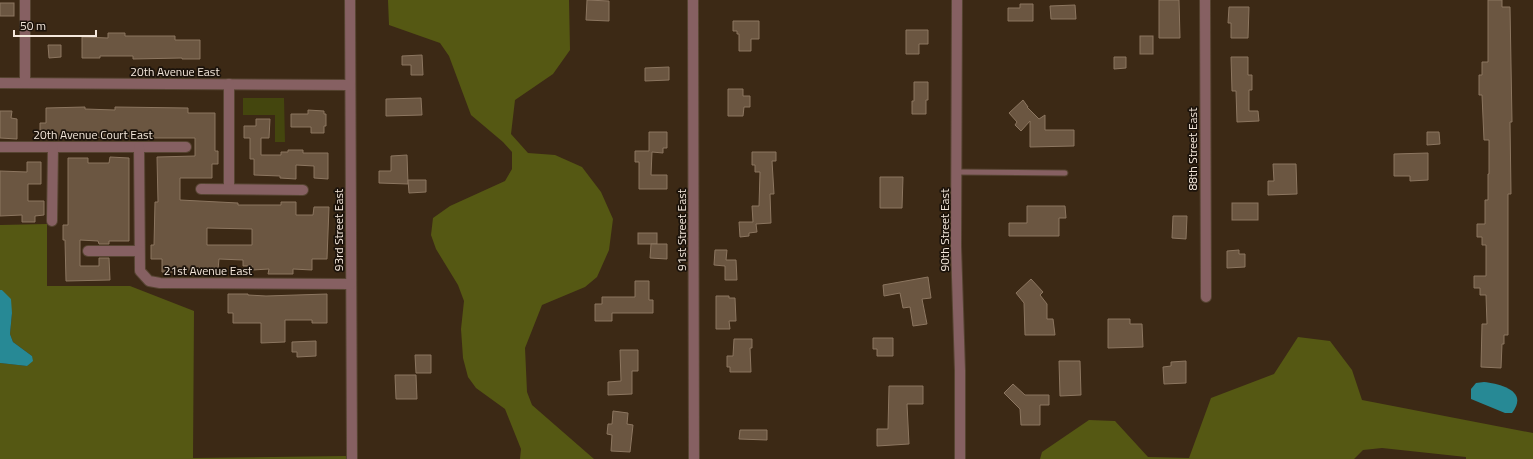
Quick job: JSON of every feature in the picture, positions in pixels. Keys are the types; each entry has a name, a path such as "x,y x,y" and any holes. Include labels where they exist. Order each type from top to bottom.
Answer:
{"street":[{"path":"25,0 25,83"},
{"name":"93rd Street East","path":"350,0 352,459"},
{"name":"91st Street East","path":"693,0 694,459"},
{"name":"90th Street East","path":"957,0 956,246 960,371 960,459"},
{"name":"88th Street East","path":"1205,0 1206,297"},
{"name":"20th Avenue East","path":"0,83 350,85"},
{"path":"228,84 228,189"},
{"name":"20th Avenue Court East","path":"0,147 186,147"},
{"path":"52,221 53,147"},
{"name":"21st Avenue East","path":"139,147 139,251 140,271 145,278 155,283 351,284"},
{"path":"201,189 303,190"},
{"path":"88,251 139,251"}],"lane":[{"path":"956,172 1065,173"}],"shaded area":[{"path":"388,0 569,0 570,50 553,74 515,100 511,134 528,153 555,155 582,167 601,192 613,219 609,250 597,277 585,287 542,305 525,348 527,392 532,405 594,459 520,459 521,449 505,409 476,388 468,377 463,358 461,329 464,301 458,285 436,249 431,235 433,218 450,206 505,181 512,169 512,152 503,142 471,115 449,56 440,43 389,25"},
{"path":"243,98 284,98 285,142 275,142 275,115 243,115"},
{"path":"47,224 47,286 130,286 194,311 193,458 346,456 346,459 0,459 0,363 27,366 32,356 13,342 10,334 12,313 2,290 0,290 0,225"},
{"path":"1298,337 1330,341 1352,370 1362,400 1533,433 1533,459 1466,459 1466,457 1382,448 1363,450 1354,459 1040,459 1042,452 1089,420 1115,421 1148,457 1189,458 1211,398 1274,374"}],"water":[{"path":"0,290 2,290 11,299 12,313 10,334 13,342 32,356 33,361 27,366 0,363"},
{"path":"1484,382 1505,387 1515,394 1517,399 1512,413 1505,413 1471,399 1471,389 1476,383"}],"building":[{"path":"587,0 609,1 609,21 586,20"},
{"path":"1159,0 1179,0 1180,38 1159,38"},
{"path":"1488,0 1502,0 1502,7 1510,7 1512,122 1510,122 1511,194 1508,194 1508,335 1504,335 1504,344 1502,344 1501,368 1481,367 1482,324 1487,324 1486,295 1480,295 1480,288 1474,288 1474,276 1486,276 1486,245 1482,245 1482,237 1477,237 1477,224 1485,224 1485,200 1488,200 1489,140 1484,140 1482,95 1479,95 1479,75 1482,75 1482,62 1488,62"},
{"path":"0,3 14,3 14,16 0,16"},
{"path":"1020,4 1033,4 1033,21 1008,21 1008,8 1020,8"},
{"path":"1075,5 1076,19 1051,19 1050,6"},
{"path":"1229,7 1249,7 1248,38 1231,38 1231,23 1228,23"},
{"path":"733,21 759,21 759,39 751,39 751,51 739,51 739,34 737,34 737,31 733,31"},
{"path":"906,30 928,30 928,44 919,44 919,54 906,54"},
{"path":"108,33 125,33 125,36 175,36 175,40 200,40 200,59 133,59 133,56 100,56 100,58 82,58 82,37 108,38"},
{"path":"1140,36 1153,36 1153,54 1140,54"},
{"path":"48,45 61,45 61,57 49,58"},
{"path":"422,55 423,75 411,75 411,65 402,65 402,56"},
{"path":"1114,57 1126,57 1126,68 1114,69"},
{"path":"1231,57 1248,57 1248,75 1252,75 1252,90 1249,90 1249,111 1258,111 1259,121 1237,122 1236,91 1232,91"},
{"path":"669,67 669,80 645,81 645,68"},
{"path":"914,82 928,82 926,114 912,114"},
{"path":"728,89 743,89 743,96 750,96 750,107 744,107 743,116 728,116"},
{"path":"421,98 422,115 386,116 386,99"},
{"path":"1023,100 1027,107 1039,119 1045,115 1045,130 1074,130 1074,146 1030,147 1030,121 1021,131 1015,125 1017,122 1009,113"},
{"path":"85,107 85,109 115,110 115,107 188,108 188,113 215,113 215,151 218,151 218,164 212,164 212,178 180,178 180,200 238,203 238,205 281,205 281,202 296,202 296,215 313,215 314,207 329,207 327,259 312,259 312,270 293,269 293,274 268,274 269,269 252,270 252,266 243,266 243,260 219,259 218,270 176,270 176,272 162,272 162,259 151,259 151,245 154,245 155,202 158,202 157,157 195,156 195,138 85,137 40,139 40,123 46,123 46,108","holes":["207,228 252,229 252,245 207,245"]},
{"path":"308,110 324,111 324,114 326,114 326,126 324,126 324,133 311,133 311,127 291,127 291,114 308,114"},
{"path":"0,111 12,111 11,118 17,119 17,139 0,138"},
{"path":"256,119 270,119 269,138 261,138 261,155 281,155 281,152 288,152 288,150 303,150 303,153 328,153 328,179 314,178 314,166 296,165 296,179 280,178 280,176 254,175 254,159 250,159 250,138 244,138 244,126 256,126"},
{"path":"649,132 667,132 667,148 663,148 663,153 652,152 651,175 667,175 667,189 639,189 639,162 635,162 635,151 649,151"},
{"path":"1427,132 1439,132 1440,144 1427,145"},
{"path":"752,152 776,152 776,161 772,161 774,194 770,194 771,223 756,224 757,232 749,233 749,236 740,237 739,222 753,222 752,206 759,206 760,172 755,172 755,165 752,165"},
{"path":"1428,153 1428,180 1410,181 1410,176 1394,176 1394,154"},
{"path":"407,155 408,184 379,183 379,171 391,171 391,156"},
{"path":"110,157 129,158 129,241 109,241 109,244 99,244 98,241 80,240 80,266 99,266 99,258 109,258 110,280 66,281 63,225 68,225 68,158 88,158 88,163 109,163"},
{"path":"27,162 41,162 41,184 28,184 28,201 44,201 44,215 35,216 35,222 22,222 22,215 0,216 0,171 27,172"},
{"path":"1273,164 1296,164 1297,194 1268,195 1268,181 1274,181"},
{"path":"880,177 903,177 902,208 880,208"},
{"path":"408,180 426,180 426,192 409,193"},
{"path":"1232,203 1258,203 1258,220 1232,220"},
{"path":"1027,206 1065,206 1066,218 1059,218 1059,236 1009,236 1009,223 1027,223"},
{"path":"1173,216 1187,216 1186,239 1172,238"},
{"path":"638,233 657,233 657,244 638,244"},
{"path":"651,244 667,244 667,259 650,258"},
{"path":"715,250 727,250 726,260 736,260 737,280 725,280 725,266 714,265"},
{"path":"1239,250 1239,254 1245,254 1245,267 1227,268 1227,251"},
{"path":"928,277 931,298 922,299 927,324 913,326 910,307 903,308 900,293 884,296 883,285"},
{"path":"1031,279 1043,292 1040,295 1047,304 1047,319 1053,319 1055,335 1025,335 1024,303 1016,293"},
{"path":"635,281 649,281 649,300 653,300 653,313 612,313 612,321 595,321 595,304 602,304 602,297 635,297"},
{"path":"228,294 266,296 327,294 327,323 312,323 312,320 285,320 285,342 261,343 261,323 233,323 233,313 228,313"},
{"path":"716,296 729,296 729,298 735,298 736,321 729,321 730,329 716,329"},
{"path":"1108,319 1130,319 1130,324 1142,324 1143,347 1108,348"},
{"path":"873,338 893,338 893,356 877,356 877,349 873,349"},
{"path":"734,339 752,339 752,348 750,348 751,372 730,372 730,367 727,367 727,356 733,356"},
{"path":"316,341 316,356 297,357 297,352 292,352 292,342"},
{"path":"620,350 638,350 638,371 632,371 632,394 608,395 608,382 621,381"},
{"path":"415,355 431,355 431,373 416,373"},
{"path":"1059,361 1080,361 1081,395 1060,396"},
{"path":"1186,361 1186,383 1164,384 1163,367 1171,366 1171,362"},
{"path":"395,375 416,375 417,399 396,399"},
{"path":"1013,384 1025,395 1049,395 1049,405 1040,405 1040,425 1021,425 1020,409 1004,393"},
{"path":"889,386 923,386 923,404 907,404 909,444 877,446 877,429 888,429"},
{"path":"613,411 628,413 627,424 633,425 630,452 611,451 612,435 607,434 608,424 612,424"},
{"path":"740,430 767,430 767,440 739,439"}]}
